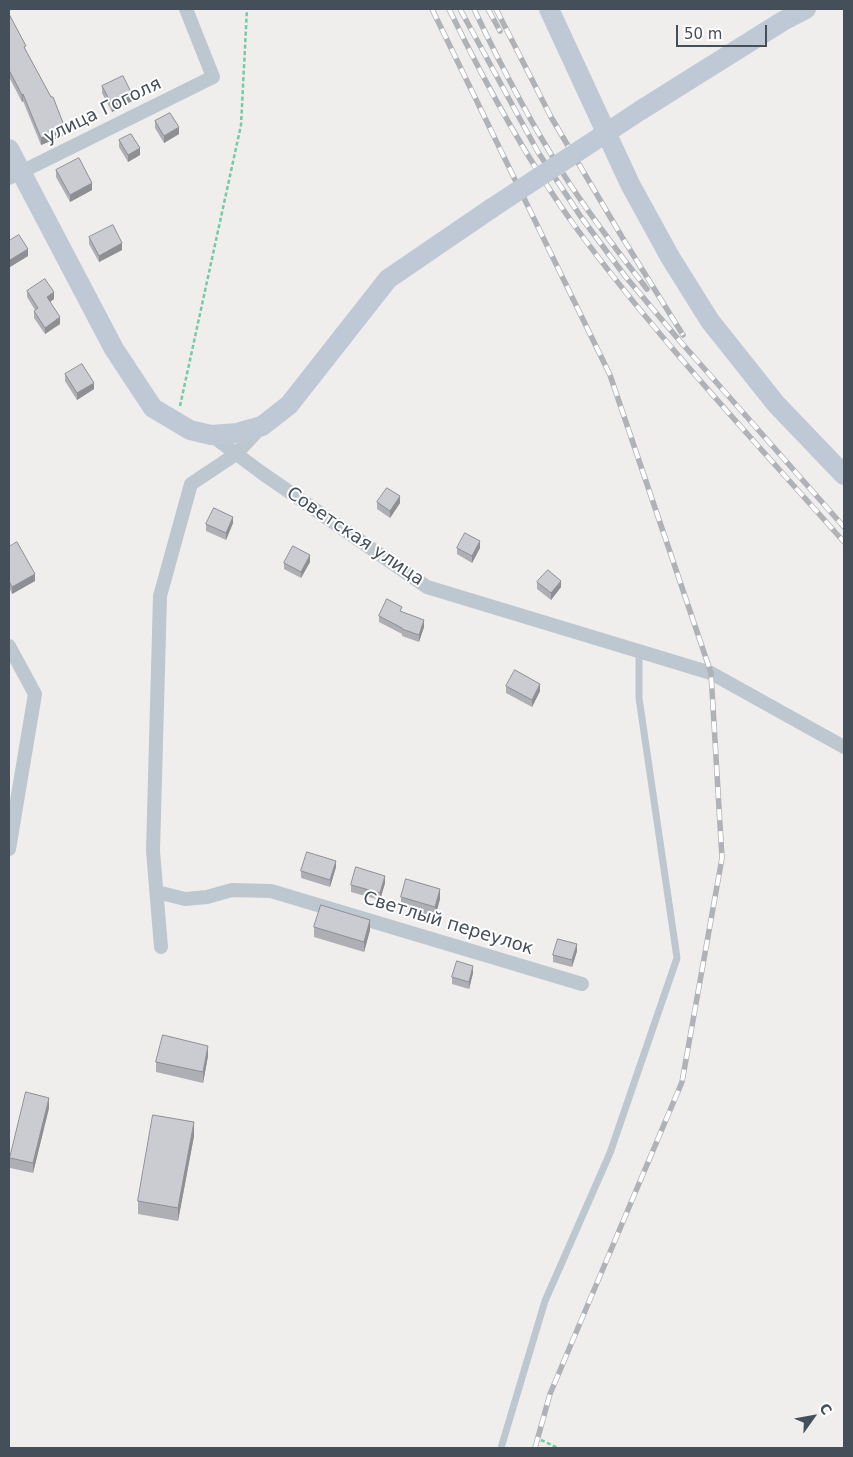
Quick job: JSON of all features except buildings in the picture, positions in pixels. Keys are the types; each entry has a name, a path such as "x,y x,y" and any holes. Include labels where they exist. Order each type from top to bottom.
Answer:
{"street":[{"name":"улица Гоголя","path":"15,175 213,77 186,9"},
{"path":"549,9 630,184 670,257 710,321 776,404 844,475"},
{"path":"161,947 153,851 160,596 191,484 236,454 262,426 290,405 388,279 641,110 783,21 806,9"},
{"name":"Советская улица","path":"9,149 15,175 123,363 153,408 190,430 211,435 427,587 711,673 844,747"},
{"path":"211,435 237,433 262,426"},
{"path":"9,646 35,694 9,849"},
{"name":"Светлый переулок","path":"157,892 185,899 206,897 232,890 271,891 582,984"}],"lane":[{"path":"501,1448 545,1301 610,1153 676,958 639,698 639,652"}],"path":[{"path":"177,422 241,126 247,9"},
{"path":"541,1440 558,1448"}],"railway":[{"path":"432,9 610,375 711,673 722,858 682,1082 550,1394 535,1448"},
{"path":"449,9 522,146 556,199 605,267 671,347 844,542"},
{"path":"460,9 538,152 581,217 625,276 679,340 844,527"},
{"path":"474,9 516,93 551,155 594,218 647,289"},
{"path":"488,9 500,31"},
{"path":"496,9 551,117 683,335"}]}
